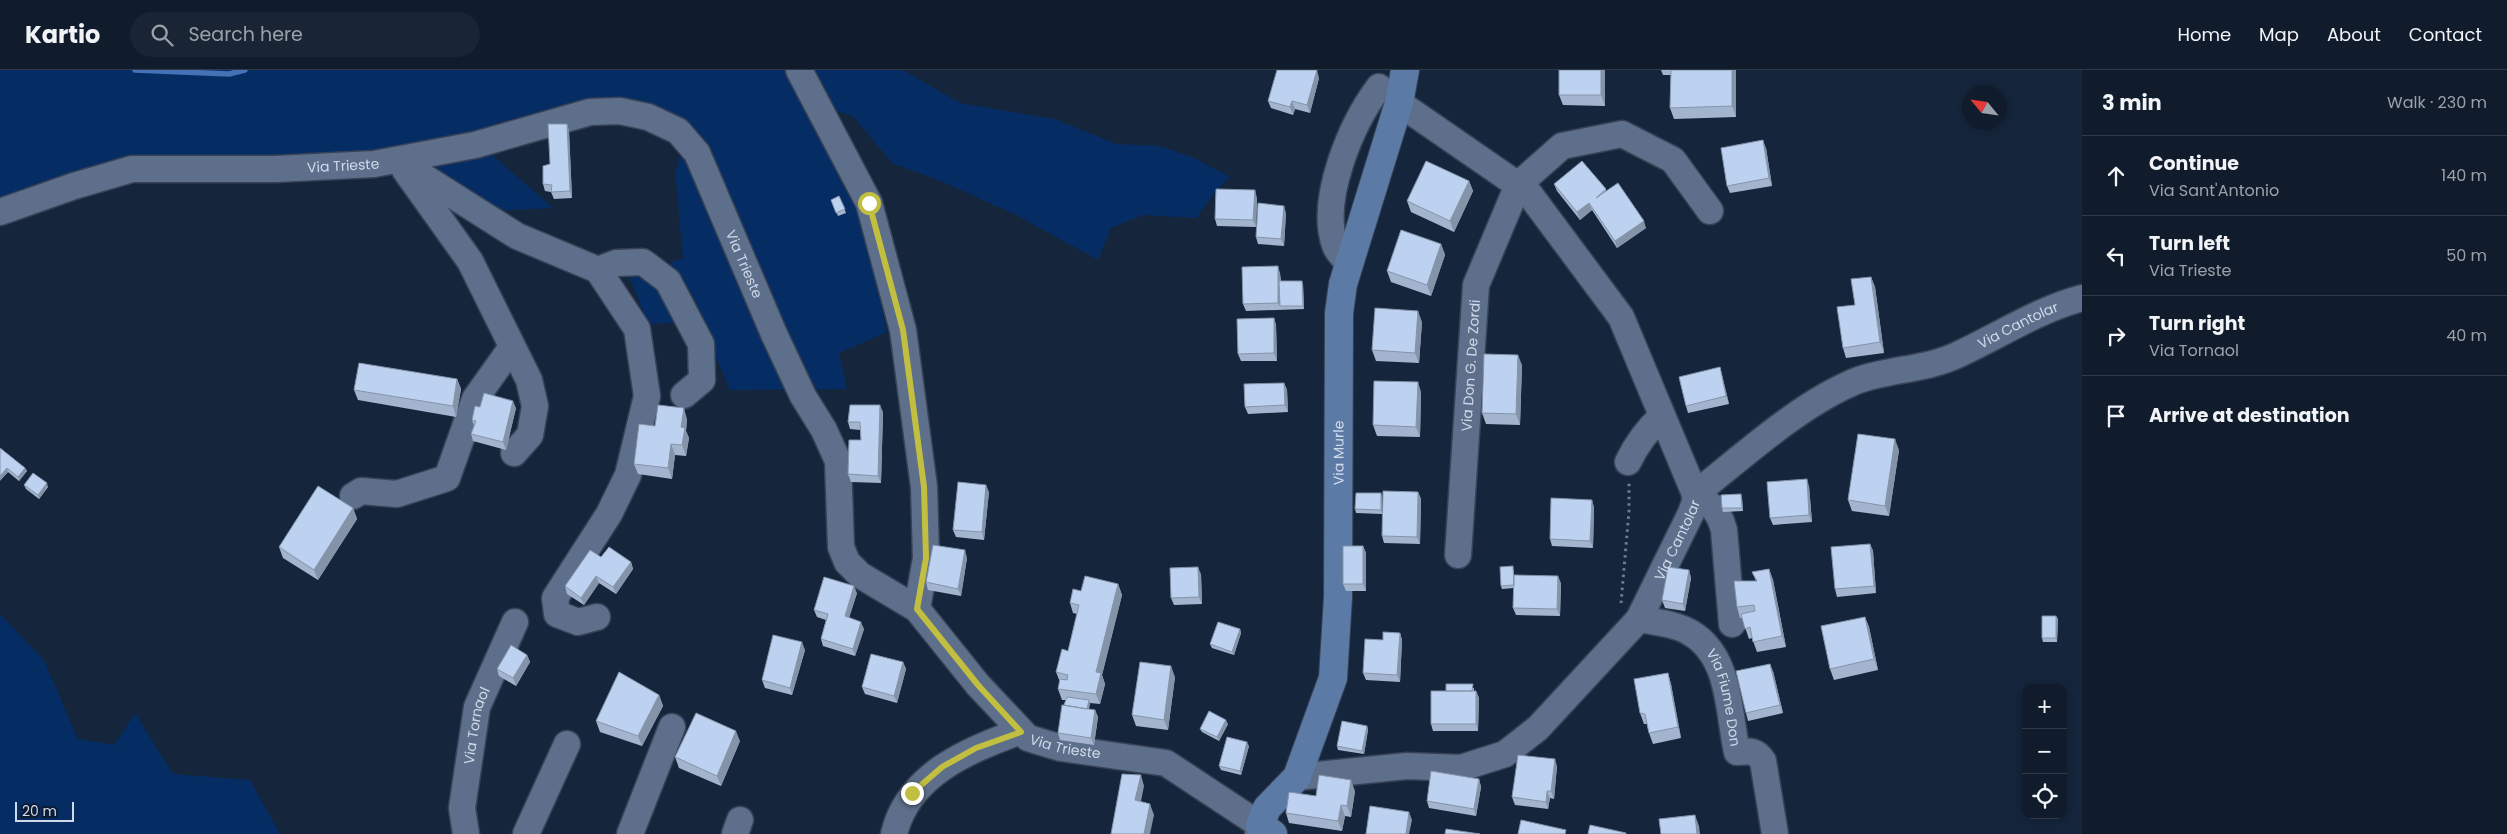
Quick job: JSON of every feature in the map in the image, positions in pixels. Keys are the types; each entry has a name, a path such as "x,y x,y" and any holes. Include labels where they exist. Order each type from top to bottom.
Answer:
{"main road":[{"name":"Via Murle","path":"1264,831 1267,808 1297,777 1333,678 1338,596 1339,313 1343,284 1389,95 1405,70"}],"street":[{"path":"799,70 869,203 903,330 924,487 926,558 917,609"},
{"path":"1349,264 1336,248 1331,231 1330,212 1333,194 1361,116 1389,95 1528,192 1621,317 1694,494 1714,506 1720,515 1724,530 1732,624"},
{"name":"Via Trieste","path":"0,212 103,176 132,169 276,169 374,164 475,145 590,112 620,111 635,113 678,131 693,147 705,169 774,334 803,396 824,430 838,461 843,556 847,562 860,575 917,609 978,685 1021,732 1035,742 1061,748 1166,763 1264,831"},
{"name":"Via Don G. De Zordi","path":"1458,555 1476,285 1518,185 1562,146 1622,134 1673,160 1710,211"},
{"path":"397,160 517,236 598,270 637,329 647,396 628,476 609,514 555,598 556,614 578,622 597,618"},
{"path":"397,160 470,261 529,380 535,406 530,435 514,453"},
{"path":"598,270 616,263 643,262 668,281 701,344 702,380 684,395"},
{"name":"Via Cantolar","path":"1297,777 1407,766 1462,768 1505,754 1538,728 1630,628 1691,513 1695,502 1694,494 1785,424 1842,387 1858,380 1952,357 2039,314 2082,298"},
{"path":"353,496 361,491 397,494 447,478 475,399 512,347"},
{"path":"1628,462 1645,434 1662,416"},
{"name":"Via Tornaol","path":"466,834 462,808 477,707 515,622"},
{"name":"Via Fiume Don","path":"1630,628 1674,626 1690,633 1713,653 1721,669 1737,752 1754,751 1763,761 1775,834"},
{"path":"630,834 672,728"},
{"path":"894,834 898,816 912,793 942,767 976,748 1021,732"},
{"path":"526,834 566,744"}],"path":[{"path":"1628,462 1630,511 1621,605 1630,628"}],"shaded area":[{"path":"0,70 791,70 859,208 887,332 839,353 847,389 730,390 700,321 648,324 630,278 683,258 675,171 688,136 601,99 551,109 494,124 491,154 553,208 420,215 439,155 375,151 275,155 160,155 112,161 75,172 52,184 0,202"},
{"path":"806,70 903,70 960,103 1055,119 1116,144 1160,146 1196,159 1230,177 1215,192 1196,218 1143,215 1111,228 1098,260 1016,215 943,182 892,163 853,116 828,109"},
{"path":"0,614 44,660 78,739 114,745 135,713 173,774 250,780 280,834 0,834"}],"building":[{"path":"1277,70 1317,70 1307,105 1292,101 1290,107 1268,101"},
{"path":"1559,70 1601,70 1601,95 1559,95"},
{"path":"1671,70 1732,70 1732,106 1670,108"},
{"path":"548,124 567,124 570,191 551,192 552,185 543,184 543,166 550,164"},
{"path":"1763,140 1769,178 1727,186 1721,148"},
{"path":"1426,161 1469,181 1450,221 1407,201"},
{"path":"1582,161 1606,189 1596,198 1618,183 1644,221 1615,241 1589,203 1577,212 1554,184"},
{"path":"1216,189 1255,190 1253,220 1215,219"},
{"path":"839,196 845,209 836,213 831,200"},
{"path":"1258,203 1284,206 1281,239 1256,237"},
{"path":"1401,230 1441,244 1427,285 1387,271"},
{"path":"1278,266 1278,303 1243,304 1242,267"},
{"path":"1871,277 1880,342 1843,348 1837,307 1855,305 1851,279"},
{"path":"1279,281 1302,281 1303,306 1280,306"},
{"path":"1375,308 1418,311 1415,353 1372,350"},
{"path":"1274,318 1274,353 1238,354 1237,319"},
{"path":"1484,354 1518,355 1516,414 1482,413"},
{"path":"359,363 457,379 453,406 354,390"},
{"path":"1720,367 1726,396 1686,406 1679,377"},
{"path":"1374,381 1418,382 1416,427 1373,425"},
{"path":"1284,383 1285,405 1245,407 1244,384"},
{"path":"484,393 513,401 503,442 471,434 476,421 472,420 475,406 480,407"},
{"path":"658,405 684,408 681,427 685,428 682,445 671,444 668,468 634,464 639,424 655,426"},
{"path":"850,405 880,405 878,476 848,474 849,440 861,440 860,422 848,422"},
{"path":"1858,434 1895,439 1885,506 1848,500"},
{"path":"0,448 25,468 18,477 7,468 0,476"},
{"path":"33,473 47,483 38,495 24,485"},
{"path":"1807,479 1809,515 1770,518 1767,482"},
{"path":"958,482 986,485 982,532 953,530"},
{"path":"318,486 353,508 314,570 279,547"},
{"path":"1383,491 1418,492 1417,537 1382,536"},
{"path":"1356,493 1381,493 1381,510 1355,509"},
{"path":"1741,494 1742,508 1722,508 1721,495"},
{"path":"1551,498 1592,500 1590,541 1550,539"},
{"path":"1870,544 1874,586 1835,589 1831,547"},
{"path":"933,545 965,550 958,589 926,582"},
{"path":"1343,546 1363,546 1363,584 1343,584"},
{"path":"609,547 631,562 613,587 596,576 581,598 565,586 590,550 601,557"},
{"path":"1513,566 1514,585 1501,586 1500,567"},
{"path":"1198,567 1199,597 1171,598 1170,568"},
{"path":"1668,567 1689,570 1683,604 1662,600"},
{"path":"1769,569 1782,636 1753,642 1750,627 1745,629 1741,614 1755,611 1754,605 1737,607 1734,581 1757,581 1752,572"},
{"path":"1514,575 1558,576 1557,609 1513,608"},
{"path":"1085,576 1118,584 1096,672 1101,673 1096,694 1058,689 1060,679 1067,680 1068,675 1056,672 1062,649 1068,651 1079,605 1070,603 1073,589 1081,591"},
{"path":"824,577 854,586 845,616 861,622 853,649 821,639 828,614 814,610"},
{"path":"2042,616 2056,616 2056,638 2042,638"},
{"path":"1865,617 1874,659 1830,669 1821,626"},
{"path":"1218,622 1240,629 1232,652 1210,644"},
{"path":"1383,632 1400,633 1397,675 1363,673 1365,639 1383,640"},
{"path":"773,635 802,642 790,688 762,680"},
{"path":"511,645 527,655 513,678 497,669"},
{"path":"871,654 903,662 894,696 862,687"},
{"path":"1140,662 1171,666 1164,720 1132,715"},
{"path":"1770,664 1780,705 1746,713 1736,671"},
{"path":"619,672 659,695 638,736 596,721"},
{"path":"1668,673 1678,727 1649,733 1645,714 1640,713 1634,679"},
{"path":"1446,684 1473,684 1472,691 1446,691"},
{"path":"1431,691 1476,691 1476,724 1431,724"},
{"path":"1067,697 1089,700 1087,709 1064,705"},
{"path":"1062,705 1095,710 1091,738 1058,733"},
{"path":"1209,711 1226,720 1217,737 1200,729"},
{"path":"696,713 736,731 717,776 675,757"},
{"path":"1342,721 1367,726 1362,751 1337,746"},
{"path":"1227,737 1247,742 1240,771 1219,766"},
{"path":"1518,755 1555,759 1551,791 1547,791 1546,802 1512,797"},
{"path":"1431,771 1479,779 1474,809 1427,801"},
{"path":"1122,774 1141,775 1135,800 1150,804 1144,834 1111,834"},
{"path":"1319,775 1351,780 1347,806 1341,805 1338,821 1286,813 1289,792 1316,796"},
{"path":"1370,806 1409,812 1406,834 1366,834"},
{"path":"1695,815 1697,834 1661,834 1659,819"},
{"path":"1521,820 1566,830 1565,834 1518,834"},
{"path":"1590,825 1626,833 1626,834 1588,834"},
{"path":"1446,829 1480,834 1445,834"}],"waterway":[{"path":"135,70 229,74 245,70"}],"route":[{"path":"869,203 903,330 924,487 926,558 917,609 928,620 978,685 1021,732 976,748 942,767 912,793"}]}
